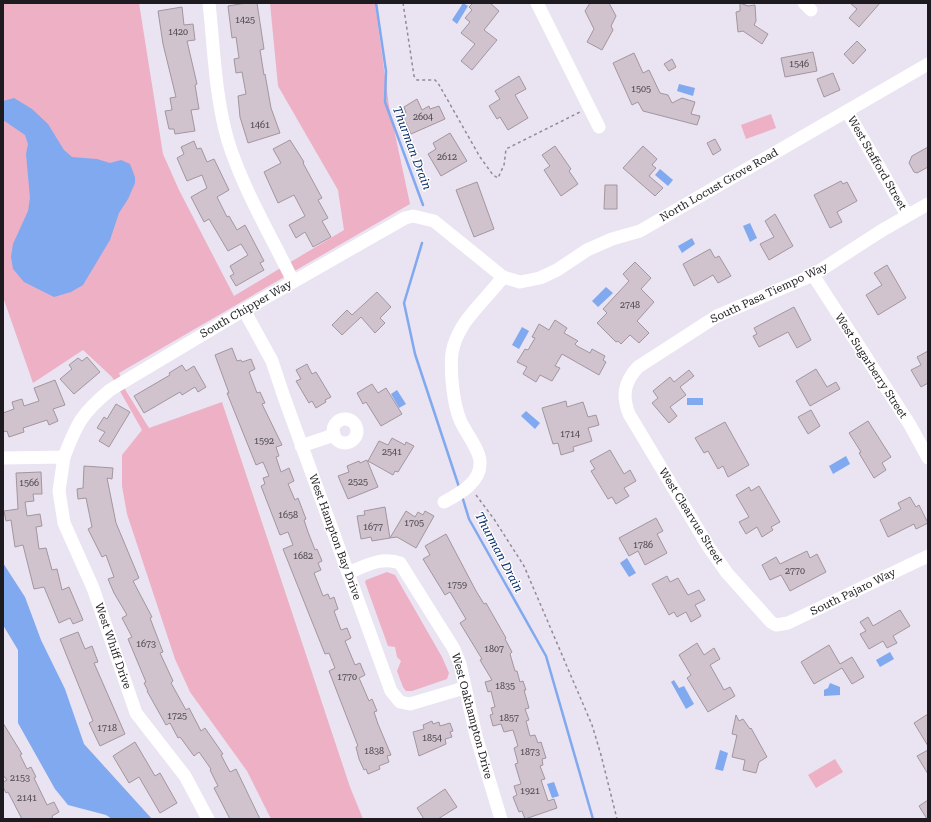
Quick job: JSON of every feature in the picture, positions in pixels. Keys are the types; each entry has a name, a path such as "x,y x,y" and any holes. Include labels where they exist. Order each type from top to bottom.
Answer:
{"street":[{"path":"209,3 222,114 228,140 238,168 293,281"},
{"path":"537,3 600,127"},
{"name":"North Locust Grove Road","path":"503,277 520,282 540,278 558,270 587,250 612,239 640,231 928,64"},
{"name":"West Stafford Street","path":"846,111 907,215"},
{"name":"South Pasa Tiempo Way","path":"624,394 631,375 638,367 699,326 717,316 813,275 907,215 928,204"},
{"name":"South Chipper Way","path":"64,457 76,425 92,405 104,395 293,281 405,218 414,216 434,220 503,277"},
{"name":"West Sugarberry Street","path":"813,275 910,425 928,458"},
{"path":"444,502 468,488 477,473 480,461 456,409 453,387 452,354 456,338 477,307 492,292 503,277"},
{"name":"West Hampton Bay Drive","path":"244,310 272,361 301,446 391,691 400,702 410,704 464,688"},
{"name":"West Clearvue Street","path":"624,394 625,405 629,414 708,546 727,573 753,604 767,619 776,625"},
{"path":"301,446 334,435"},
{"path":"3,458 64,457"},
{"name":"West Whiff Drive","path":"64,457 59,491 64,523 93,588 136,713 185,776 208,819"},
{"name":"South Pajaro Way","path":"776,625 788,623 928,556"},
{"name":"West Oakhampton Drive","path":"348,573 382,560 392,560 400,563 454,649 460,664 464,688 476,736 501,819"}],"path":[{"path":"403,3 414,76 417,80 435,80 438,83 480,157 493,176 498,178 504,164 506,148 580,112"},
{"path":"477,496 494,519 524,566 581,698 601,754 617,819"}],"shaded area":[{"path":"3,3 139,3 163,154 179,190 234,296 344,230 338,190 278,86 270,3 375,3 389,106 410,204 119,373 126,391 149,428 222,402 350,787 363,819 271,819 247,771 190,692 175,659 127,514 122,486 122,455 142,430 112,377 83,350 33,383 3,297"},
{"path":"771,114 776,128 746,139 741,125"},
{"path":"387,572 395,575 442,657 449,673 447,679 412,691 406,691 403,687 397,671 401,661 397,657 395,647 388,646 365,582 366,580"},
{"path":"835,759 843,772 816,788 808,775"}],"water":[{"path":"463,3 468,6 457,24 452,20"},
{"path":"679,84 695,88 693,96 677,91"},
{"path":"14,98 32,109 48,124 64,150 72,157 97,159 110,163 121,160 130,164 135,177 135,183 128,199 119,213 110,240 83,285 71,292 54,297 24,282 13,269 11,257 13,244 28,211 30,198 26,154 28,144 25,135 3,120 3,101"},
{"path":"660,169 673,180 668,186 655,175"},
{"path":"750,223 757,238 750,242 743,226"},
{"path":"692,238 695,244 682,253 678,246"},
{"path":"606,287 613,293 598,307 592,301"},
{"path":"522,327 529,331 519,349 512,345"},
{"path":"397,390 406,404 399,408 391,394"},
{"path":"687,398 703,398 703,405 687,405"},
{"path":"526,411 540,423 535,429 521,416"},
{"path":"846,456 850,464 833,474 829,466"},
{"path":"627,558 636,573 629,577 620,563"},
{"path":"3,563 25,597 41,640 65,689 84,744 152,819 112,819 106,815 68,805 55,789 18,723 18,650 3,625"},
{"path":"890,652 894,659 880,667 876,660"},
{"path":"674,680 679,688 684,686 694,704 686,709 671,682"},
{"path":"830,683 840,687 840,695 824,696 824,690 828,688"},
{"path":"720,750 728,753 723,771 715,769"},
{"path":"554,782 559,796 552,798 547,784"}],"building":[{"path":"257,3 264,49 260,50 264,75 265,74 271,108 280,133 248,143 240,117 238,96 246,94 242,72 236,73 234,59 239,58 236,37 232,38 228,6"},
{"path":"473,3 490,3 499,11 484,30 497,40 472,70 461,61 475,44 461,33 470,22 465,18 472,10 469,7"},
{"path":"590,3 609,3 616,16 611,26 613,30 602,50 587,42 594,29 585,11"},
{"path":"740,3 748,6 755,5 756,21 754,25 768,34 762,44 743,31 738,32 736,12 740,11"},
{"path":"850,3 880,3 859,27 849,18 857,9"},
{"path":"182,7 184,25 193,24 195,40 187,41 197,84 195,85 199,109 191,110 195,131 175,134 174,129 169,129 165,111 172,110 170,98 176,97 163,44 158,11"},
{"path":"857,41 866,50 853,64 844,54"},
{"path":"813,52 817,71 785,77 781,58"},
{"path":"634,53 643,73 649,70 660,93 668,95 672,103 682,98 695,102 691,114 700,116 697,125 643,111 638,102 632,105 613,63"},
{"path":"672,59 676,67 669,71 664,64"},
{"path":"833,73 840,90 824,97 817,79"},
{"path":"519,76 526,89 515,95 528,118 508,130 500,117 497,119 489,106 500,99 495,91"},
{"path":"417,99 422,110 429,106 430,109 439,106 445,119 411,134 402,114 406,113 404,107"},
{"path":"450,133 467,161 441,176 428,154 436,149 433,143"},
{"path":"715,139 721,150 713,155 707,143"},
{"path":"290,140 304,162 303,163 322,198 318,200 328,218 322,221 331,237 313,247 305,232 296,238 289,225 305,216 294,195 278,203 264,172 281,163 273,149"},
{"path":"194,141 197,149 201,148 207,162 214,159 229,190 217,197 227,217 229,216 237,230 245,225 264,261 260,263 264,270 236,286 230,276 234,274 230,266 248,255 241,244 228,251 209,219 204,222 191,197 207,188 202,175 187,181 177,158 184,154 181,147"},
{"path":"555,146 571,169 569,171 578,184 561,196 544,170 550,166 542,155"},
{"path":"643,146 657,159 652,165 656,168 649,176 663,188 655,196 623,168"},
{"path":"928,147 928,167 917,173 914,172 909,163 912,156"},
{"path":"841,181 843,184 847,182 857,201 837,212 842,222 830,228 814,195"},
{"path":"477,182 494,229 474,237 456,190"},
{"path":"605,185 617,185 617,209 604,209"},
{"path":"775,214 793,246 769,260 760,244 774,237 765,221"},
{"path":"710,249 715,258 719,256 731,276 718,283 713,275 694,286 683,264"},
{"path":"635,262 651,278 641,289 654,302 637,321 649,333 639,343 630,335 621,344 618,341 616,342 597,323 607,313 603,309 629,281 623,274"},
{"path":"887,265 906,298 878,315 866,295 882,285 874,273"},
{"path":"377,292 391,307 380,318 385,323 375,333 361,317 342,335 332,325 347,310 352,315"},
{"path":"794,307 811,340 797,348 788,332 759,347 753,336 757,334 754,328"},
{"path":"555,320 567,328 564,333 578,341 575,344 577,346 590,353 592,349 605,356 603,360 606,362 599,375 562,354 555,366 560,368 552,381 540,375 536,382 523,374 527,367 517,362 525,349 528,350 535,338 532,337 539,324 549,330"},
{"path":"232,348 237,361 241,360 242,362 251,359 255,369 249,372 257,393 260,392 265,403 262,404 282,445 276,447 279,456 276,457 281,472 289,468 294,481 288,484 295,500 298,498 306,519 304,520 308,532 315,550 317,549 322,561 318,563 321,570 314,573 323,596 328,594 330,599 334,597 338,609 334,611 341,630 347,628 351,638 345,641 355,665 360,663 365,675 359,678 369,701 372,699 377,711 374,712 391,755 387,756 389,762 379,766 380,769 368,774 366,769 364,770 359,759 356,747 358,746 329,671 335,668 329,653 325,654 283,549 293,545 288,532 280,535 261,486 265,484 263,478 269,476 263,462 256,465 227,393 229,393 215,355"},
{"path":"928,351 928,383 921,387 911,370 921,365 917,357"},
{"path":"87,357 100,372 74,394 60,379 72,369 69,365 78,358 82,361"},
{"path":"307,364 312,374 316,372 331,397 316,408 312,401 309,403 296,381 301,379 296,370"},
{"path":"182,365 186,371 194,366 206,387 198,392 195,387 182,395 180,392 144,413 134,396 170,375 169,373"},
{"path":"816,369 827,387 836,382 840,389 810,406 796,381"},
{"path":"689,370 694,376 680,387 686,395 670,407 677,416 669,423 652,403 658,398 653,391 670,377 674,382"},
{"path":"55,380 65,405 53,409 58,421 49,425 47,420 23,428 24,432 9,437 7,431 3,432 3,413 14,409 12,402 22,399 24,406 39,401 34,388"},
{"path":"372,384 378,393 386,388 402,414 381,426 366,402 363,404 357,393"},
{"path":"566,401 567,407 583,402 588,417 596,415 599,425 588,428 592,441 573,447 574,451 561,455 558,443 553,444 542,408"},
{"path":"116,404 130,412 109,447 99,441 105,432 97,428 104,417 107,419"},
{"path":"811,410 820,426 808,434 798,417"},
{"path":"868,421 891,457 882,463 886,470 874,478 859,453 861,452 849,433"},
{"path":"725,422 749,465 728,477 723,466 718,469 708,451 704,453 695,438"},
{"path":"392,438 405,445 406,442 414,446 398,472 395,471 393,475 368,461 379,441 388,445"},
{"path":"610,450 624,474 630,470 636,481 624,488 629,496 616,504 612,497 608,499 591,471 595,469 590,461"},
{"path":"367,460 378,487 348,499 338,476 349,472 347,466 359,461 360,463"},
{"path":"84,466 113,468 112,479 107,478 116,523 139,578 133,581 152,617 150,618 163,652 160,653 173,681 171,683 186,710 189,708 201,731 205,728 223,754 221,755 230,772 236,769 260,819 230,819 214,788 218,786 210,770 211,769 199,752 194,756 180,737 178,738 170,723 166,725 147,691 144,683 146,682 128,639 132,637 122,618 127,615 114,593 108,579 114,577 106,555 102,557 88,529 92,527 86,498 78,499 77,489 83,488"},
{"path":"41,472 42,494 33,494 34,501 25,502 27,516 40,514 42,526 36,527 39,549 46,548 52,570 57,569 62,590 69,587 83,620 73,624 70,618 59,623 44,587 34,589 23,545 15,547 11,520 6,521 4,511 18,509 16,473"},
{"path":"759,486 780,522 771,527 773,530 762,537 757,527 746,534 739,522 749,517 736,495 749,487 751,491"},
{"path":"910,497 916,507 919,505 928,523 916,529 914,524 888,537 880,520 901,509 898,503"},
{"path":"385,507 390,538 372,541 371,537 361,539 357,516 365,515 364,511"},
{"path":"406,511 415,517 418,512 423,515 425,511 434,516 416,548 397,537 390,538"},
{"path":"656,518 663,531 657,534 667,553 645,565 638,551 629,556 619,538"},
{"path":"446,534 476,591 484,604 486,603 506,638 505,639 512,652 510,654 515,671 517,671 520,682 523,681 526,690 524,690 529,708 525,709 529,720 526,721 530,736 535,735 538,743 541,742 546,758 542,759 543,765 540,766 545,779 541,780 548,801 554,799 557,808 525,819 522,811 519,812 513,797 517,795 514,786 521,784 515,764 518,763 514,748 518,746 513,730 504,732 501,724 493,726 490,715 493,714 491,708 495,707 491,691 488,692 485,682 492,680 480,660 482,659 460,623 466,619 450,592 445,595 423,559 430,555 425,546"},
{"path":"807,551 810,558 817,554 826,572 790,591 781,575 770,580 762,565 776,557 780,564"},
{"path":"667,576 670,582 678,578 688,595 699,590 705,600 695,605 701,616 691,622 686,612 677,617 674,612 669,615 652,584"},
{"path":"900,610 910,626 893,636 897,643 887,648 883,641 869,649 860,634 866,631 860,622 868,617 873,626"},
{"path":"78,632 85,649 92,646 98,662 94,663 125,734 100,746 89,723 93,721 60,639"},
{"path":"697,643 704,655 714,648 720,659 710,665 724,690 730,687 735,696 708,712 687,678 691,675 679,655"},
{"path":"829,645 840,664 852,657 864,677 852,684 842,668 814,684 801,662"},
{"path":"928,714 928,746 914,723"},
{"path":"736,715 739,721 743,719 750,729 751,728 767,757 759,762 756,773 743,770 745,760 732,757 737,735 732,734"},
{"path":"432,721 433,724 439,722 440,726 450,723 453,731 450,732 452,737 445,739 446,744 419,756 413,732 424,729 423,725"},
{"path":"3,723 22,754 20,755 27,769 31,767 36,777 34,778 47,805 54,802 59,812 52,816 53,819 22,819 8,792 6,793 3,787 3,782 7,780 3,775"},
{"path":"135,742 155,776 160,773 177,803 160,813 139,777 129,783 113,756"},
{"path":"928,750 928,774 917,756"},
{"path":"445,789 457,807 438,819 424,819 417,808"},
{"path":"928,800 928,819 927,819 919,806"}],"waterway":[{"name":"Thurman Drain","path":"376,3 386,71 385,102 423,205"},
{"name":"Thurman Drain","path":"422,243 404,303 415,354 459,487"},
{"name":"Thurman Drain","path":"462,496 469,519 546,656 593,819"}]}
